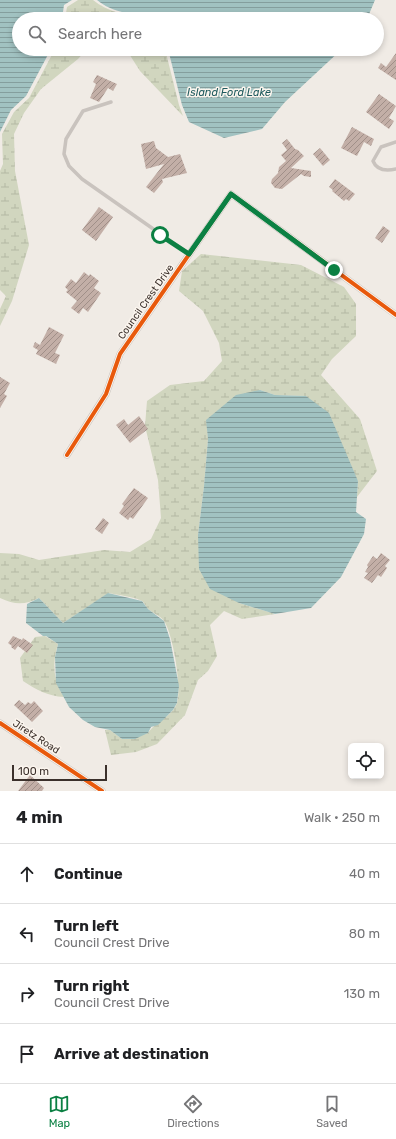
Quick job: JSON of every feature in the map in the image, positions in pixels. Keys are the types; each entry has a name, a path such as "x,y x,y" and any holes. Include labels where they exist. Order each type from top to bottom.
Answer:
{"street":[{"name":"Council Crest Drive","path":"67,455 106,394 120,354 231,194 396,315"},
{"name":"Jiretz Road","path":"0,724 102,791"}],"lane":[{"path":"111,102 83,111 66,139 64,154 65,160 82,179 189,254"},
{"path":"396,142 381,147 374,162 375,166 386,171 396,169"}],"green space":[{"path":"78,0 93,0 98,4 116,12 66,12 67,7"},
{"path":"51,56 81,56 41,89 24,113 14,134 15,171 29,245 12,301 0,326 0,309 6,296 0,290 0,171 3,164 2,134 14,112 29,98"},
{"path":"130,56 167,56 183,116 140,71"},
{"path":"201,254 301,265 344,287 356,304 356,336 332,359 321,375 360,419 377,471 357,497 358,481 306,396 275,395 260,390 207,420 208,439 198,535 239,603 275,614 242,619 224,611 210,625 217,656 208,671 198,680 185,715 157,744 136,752 111,755 105,730 110,730 122,739 148,733 175,708 177,703 178,686 176,661 171,637 164,621 147,608 142,601 131,597 109,593 63,623 39,598 29,602 15,603 0,598 0,553 19,554 39,560 104,550 130,552 151,539 161,518 158,480 145,426 147,401 170,385 204,381 222,361 219,343 203,311 179,291 182,271"},
{"path":"45,636 58,644 54,665 58,684 64,697 42,692 23,681 20,658 35,637"}],"water":[{"path":"0,0 72,0 64,5 63,12 12,12 12,56 47,56 26,96 11,110 0,132"},
{"path":"97,0 375,0 370,12 124,12 110,8"},
{"name":"Island Ford Lake","path":"170,56 334,56 285,102 262,129 224,138 189,122 182,105"},
{"path":"260,390 275,395 306,396 329,413 358,481 356,512 366,519 364,534 341,577 311,608 275,614 239,603 210,589 199,569 198,535 208,439 206,420 236,395"},
{"path":"108,593 142,601 148,609 164,621 170,639 179,686 177,703 173,710 158,725 151,727 148,733 135,739 122,739 110,730 95,727 83,720 69,707 56,683 55,657 58,644 46,636 43,636 26,623 27,604 39,598 63,623"}],"building":[{"path":"396,53 396,80 378,68 381,63 386,67"},
{"path":"97,75 117,84 113,91 108,88 99,102 90,98 96,84 93,82"},
{"path":"379,94 396,106 389,118 394,121 389,129 366,112"},
{"path":"352,127 374,139 371,146 364,142 357,156 341,148"},
{"path":"287,139 295,149 304,156 291,168 311,171 311,177 301,174 282,189 275,188 271,183 272,179 278,173 279,167 286,161 281,155 287,150 282,143"},
{"path":"154,141 156,148 168,157 180,154 187,173 162,179 163,182 154,193 146,187 164,164 146,169 141,144"},
{"path":"320,148 330,160 323,166 313,154"},
{"path":"335,179 355,194 349,201 346,199 344,201 329,187"},
{"path":"99,207 113,217 96,241 82,230"},
{"path":"383,226 390,231 382,243 375,238"},
{"path":"84,272 89,276 90,274 99,281 94,288 101,293 88,312 83,308 79,314 71,308 77,301 66,292 68,290 65,287 71,279 76,283"},
{"path":"49,327 64,335 55,353 60,355 56,364 36,354 38,350 33,347 35,342 40,345"},
{"path":"0,377 10,383 4,394 7,396 0,408"},
{"path":"139,416 148,429 130,443 116,425 124,419 128,425"},
{"path":"134,488 148,498 133,519 130,517 128,520 119,513 124,506 122,504"},
{"path":"103,518 109,523 102,534 95,529"},
{"path":"381,553 390,560 385,566 387,568 381,577 378,575 372,583 364,578 368,573 365,572 368,567 367,565 373,556 377,559"},
{"path":"13,636 22,640 23,638 33,645 27,653 18,646 15,650 11,647 12,646 8,643"},
{"path":"19,700 25,705 28,702 31,704 34,701 43,711 32,722 14,705"},
{"path":"30,775 44,788 42,791 18,791"}],"cycle path":[{"path":"67,455 106,394 120,354 231,194 396,315"},
{"path":"0,723 102,791"}],"route":[{"path":"160,235 189,254 231,194 334,270"}]}
